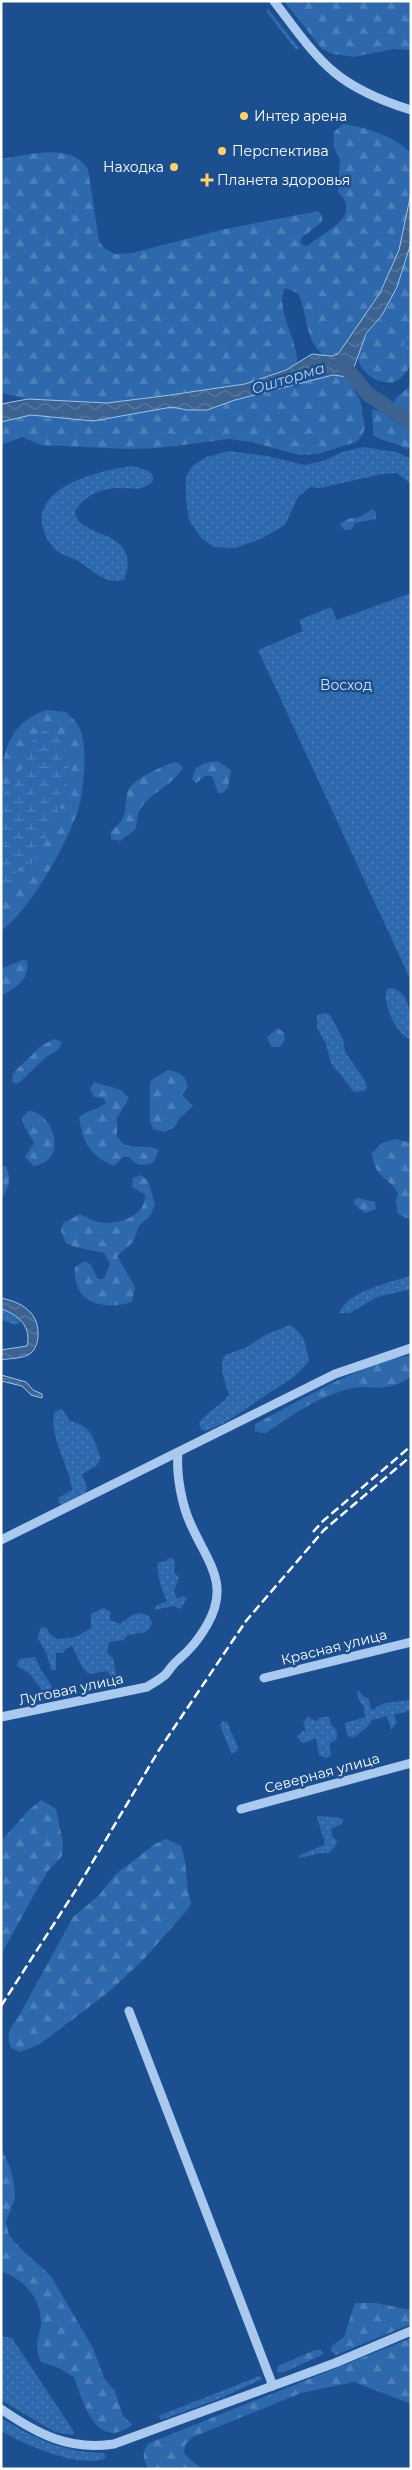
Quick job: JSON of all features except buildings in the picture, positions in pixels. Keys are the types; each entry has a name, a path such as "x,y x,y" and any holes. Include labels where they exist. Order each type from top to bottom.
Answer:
{"street":[{"path":"274,1 312,52 336,76 369,95 411,110"},
{"path":"1,1540 335,1374 411,1348"},
{"name":"Луговая улица","path":"1,1717 147,1687 164,1676 177,1660 196,1644 213,1615 219,1596 208,1558 191,1525 177,1463 178,1452"},
{"name":"Красная улица","path":"264,1678 411,1642"},
{"name":"Северная улица","path":"241,1809 411,1763"},
{"path":"128,2011 273,2386"},
{"path":"1,2409 42,2435 57,2441 75,2445 104,2445 130,2440 411,2331"}],"green space":[{"path":"284,1 411,1 411,50 393,49 354,57 333,54 322,49"},
{"path":"268,9 299,48 296,50 266,11"},
{"path":"343,124 379,133 396,141 411,153 411,193 399,250 380,293 338,354 323,355 317,348 309,334 298,293 285,288 282,296 283,306 295,347 297,365 245,384 107,403 28,399 1,393 1,159 48,152 71,155 80,161 88,169 99,241 104,248 115,254 132,253 225,229 318,211 322,216 322,222 301,238 301,244 307,246 339,223 344,216 346,209 345,201 338,192 340,159 334,148 334,132"},
{"path":"411,243 411,323 401,352 411,356 410,364 400,379 382,382 374,379 361,367 358,361 359,352 363,340 382,315 390,300"},
{"path":"411,323 411,356 401,352"},
{"path":"334,375 347,377 360,400 365,428 362,436 356,442 318,454 299,455 251,442 230,439 159,448 128,449 40,445 23,437 1,445 1,422 31,415 93,421 172,407 187,410 207,410 235,400"},
{"path":"411,385 411,420 395,405 395,399"},
{"path":"372,409 383,413 400,425 411,428 411,447 407,449 381,440 373,435"},
{"path":"363,447 397,452 411,459 411,484 397,473 382,474 320,488 310,487 298,497 285,525 261,539 235,548 213,547 200,537 189,520 186,500 186,477 192,466 206,457 229,451 267,456 305,465 323,461 342,452"},
{"path":"133,466 149,471 153,475 153,481 141,488 112,488 100,491 83,501 75,511 78,520 86,527 118,542 125,551 128,563 124,580 112,581 100,577 80,562 54,548 44,531 42,524 43,510 50,499 61,489 74,482 90,475"},
{"path":"373,509 376,512 376,519 355,523 351,530 344,530 340,524 348,519 360,517"},
{"name":"Восход","path":"411,593 411,981 258,650 303,631 299,620 331,607 337,620"},
{"path":"46,710 66,712 80,729 84,747 82,795 77,813 64,843 45,877 23,908 1,931 1,900 16,883 15,875 19,869 50,829 58,813 66,786 68,759 33,738 23,767 1,797 2,769 8,744 22,724 32,716"},
{"path":"45,730 57,737 66,751 69,766 67,783 56,818 34,863 21,865 15,875 17,883 1,900 1,797 23,767 33,738"},
{"path":"217,761 231,770 228,787 223,793 218,793 212,776 205,776 196,783 192,779 196,768 205,763"},
{"path":"177,762 183,767 174,779 151,797 141,808 138,813 135,830 120,841 111,839 111,832 124,815 126,798 130,787 149,773"},
{"path":"22,960 27,961 24,978 12,990 1,996 1,969"},
{"path":"389,988 397,990 406,1000 411,1024 410,1039 395,1025 389,1011 386,991"},
{"path":"326,1013 330,1015 343,1039 345,1052 364,1079 367,1087 364,1091 354,1092 331,1063 326,1044 317,1028 317,1015"},
{"path":"278,1028 284,1033 285,1040 280,1047 272,1047 267,1037"},
{"path":"54,1039 62,1042 58,1050 46,1057 20,1082 16,1084 12,1082 13,1073 41,1046"},
{"path":"168,1070 184,1076 188,1086 182,1095 193,1106 179,1119 175,1127 164,1132 153,1129 150,1121 150,1081"},
{"path":"94,1082 121,1090 129,1098 117,1118 117,1136 126,1145 159,1150 154,1162 141,1165 135,1163 129,1157 123,1157 114,1166 99,1157 89,1147 82,1133 79,1117 106,1103 103,1098 94,1097 90,1089"},
{"path":"28,1111 37,1113 45,1119 54,1136 55,1146 52,1155 45,1162 34,1166 25,1157 34,1143 24,1126 22,1118"},
{"path":"395,1139 411,1143 411,1220 398,1214 396,1201 398,1194 376,1169 372,1153 382,1143"},
{"path":"1,1166 6,1166 9,1179 8,1187 1,1199"},
{"path":"141,1175 148,1181 155,1204 151,1215 139,1226 133,1242 117,1256 135,1287 132,1302 110,1305 91,1301 78,1289 75,1279 75,1267 85,1261 91,1265 98,1279 104,1279 110,1264 104,1253 75,1247 66,1243 61,1231 63,1223 80,1214 94,1221 106,1223 130,1218 141,1209 144,1202 145,1195 132,1187 133,1178"},
{"path":"357,1198 375,1202 376,1209 365,1213 355,1205 354,1201"},
{"path":"411,1276 411,1289 377,1297 350,1313 339,1313 350,1299 359,1294"},
{"path":"1,1309 15,1313 21,1319 20,1322 16,1325 1,1320"},
{"path":"290,1325 302,1336 309,1361 300,1372 229,1420 205,1431 201,1429 199,1423 202,1419 229,1395 222,1370 225,1355 247,1347 265,1335"},
{"path":"411,1355 411,1376 402,1382 385,1387 362,1387 344,1390 313,1403 266,1433 260,1433 255,1430 255,1424 331,1384 370,1366"},
{"path":"62,1409 70,1421 84,1426 88,1430 94,1439 101,1458 96,1466 82,1474 87,1487 85,1496 60,1505 58,1498 72,1490 54,1432 54,1412"},
{"path":"170,1558 174,1559 174,1572 179,1578 174,1591 177,1599 183,1596 187,1598 181,1609 173,1606 155,1610 156,1606 167,1601 160,1582 158,1562 163,1562"},
{"path":"104,1608 111,1612 110,1620 120,1624 133,1615 140,1613 149,1616 152,1624 146,1632 128,1635 124,1640 109,1642 107,1652 113,1658 117,1678 114,1681 107,1671 89,1674 83,1669 72,1646 62,1653 56,1653 56,1670 51,1670 47,1655 38,1638 40,1628 46,1627 49,1633 57,1639 76,1637 91,1628 91,1614"},
{"path":"35,1657 52,1686 51,1692 45,1695 30,1674 17,1666 19,1659"},
{"path":"358,1690 364,1697 369,1699 370,1708 374,1710 382,1704 411,1699 411,1710 394,1715 397,1723 391,1730 387,1716 372,1720 367,1727 353,1738 347,1735 345,1723 365,1717 363,1705 359,1700"},
{"path":"308,1717 316,1721 321,1717 329,1717 331,1725 336,1729 337,1733 336,1740 330,1743 331,1756 326,1758 319,1755 316,1738 305,1743 301,1742 297,1736 303,1731 306,1732 303,1722"},
{"path":"223,1721 228,1723 237,1744 236,1752 231,1753 220,1725"},
{"path":"41,1800 56,1809 63,1843 62,1856 48,1871 1,1955 1,1841 28,1811"},
{"path":"317,1817 343,1819 342,1824 331,1829 332,1836 337,1841 335,1847 329,1853 320,1853 300,1858 298,1856 324,1845"},
{"path":"166,1839 181,1846 185,1860 191,1903 188,1909 144,1959 110,1991 40,2044 20,2052 11,2048 9,2035 11,2027 19,2016 73,1917 98,1896 116,1874 155,1844"},
{"path":"1,2148 10,2167 14,2183 15,2198 6,2222 9,2235 19,2247 51,2276 93,2348 104,2378 115,2391 123,2416 132,2425 120,2432 109,2432 100,2428 93,2420 82,2399 74,2377 59,2368 41,2362 37,2349 41,2323 37,2304 29,2289 23,2283 1,2272"},
{"path":"355,2303 376,2303 411,2310 411,2324 336,2355 331,2351 332,2346 344,2337"},
{"path":"1,2336 12,2338 73,2430 73,2435 55,2432 1,2400"},
{"path":"411,2338 411,2404 354,2382 301,2393 193,2437 185,2445 184,2453 194,2463 204,2469 149,2469 145,2462 144,2452 149,2443"},
{"path":"315,2350 321,2350 324,2354 282,2373 277,2372 278,2366"},
{"path":"260,2376 262,2379 219,2399 161,2420 158,2416"},
{"path":"1,2418 50,2443 75,2450 104,2453 106,2458 96,2461 83,2461 53,2454 1,2431"}],"water":[{"name":"Ошторма","path":"411,193 411,243 397,287 382,315 366,334 353,370 347,377 333,375 235,400 207,410 187,410 172,407 93,421 31,415 1,422 1,404 28,399 107,403 245,384 286,370 312,354 331,356 338,354 380,293 399,250"},
{"path":"1,1298 22,1305 32,1314 35,1320 38,1327 37,1342 34,1349 28,1355 1,1360 1,1350 27,1346 28,1339 22,1322 13,1314 1,1309"},
{"path":"1,1375 26,1382 33,1390 42,1394 42,1398 31,1395 22,1386 1,1381"}],"waterway":[{"path":"342,363 368,394 411,423"}],"railway":[{"path":"313,1532 323,1521 411,1446"},
{"path":"1,2006 79,1885 159,1750 246,1621 324,1530 411,1456"}],"place":[{"name":"Интер арена","path":"244,116"},
{"name":"Перспектива","path":"222,151"},
{"name":"Находка","path":"174,167"},
{"name":"Планета здоровья","path":"207,180"}]}
